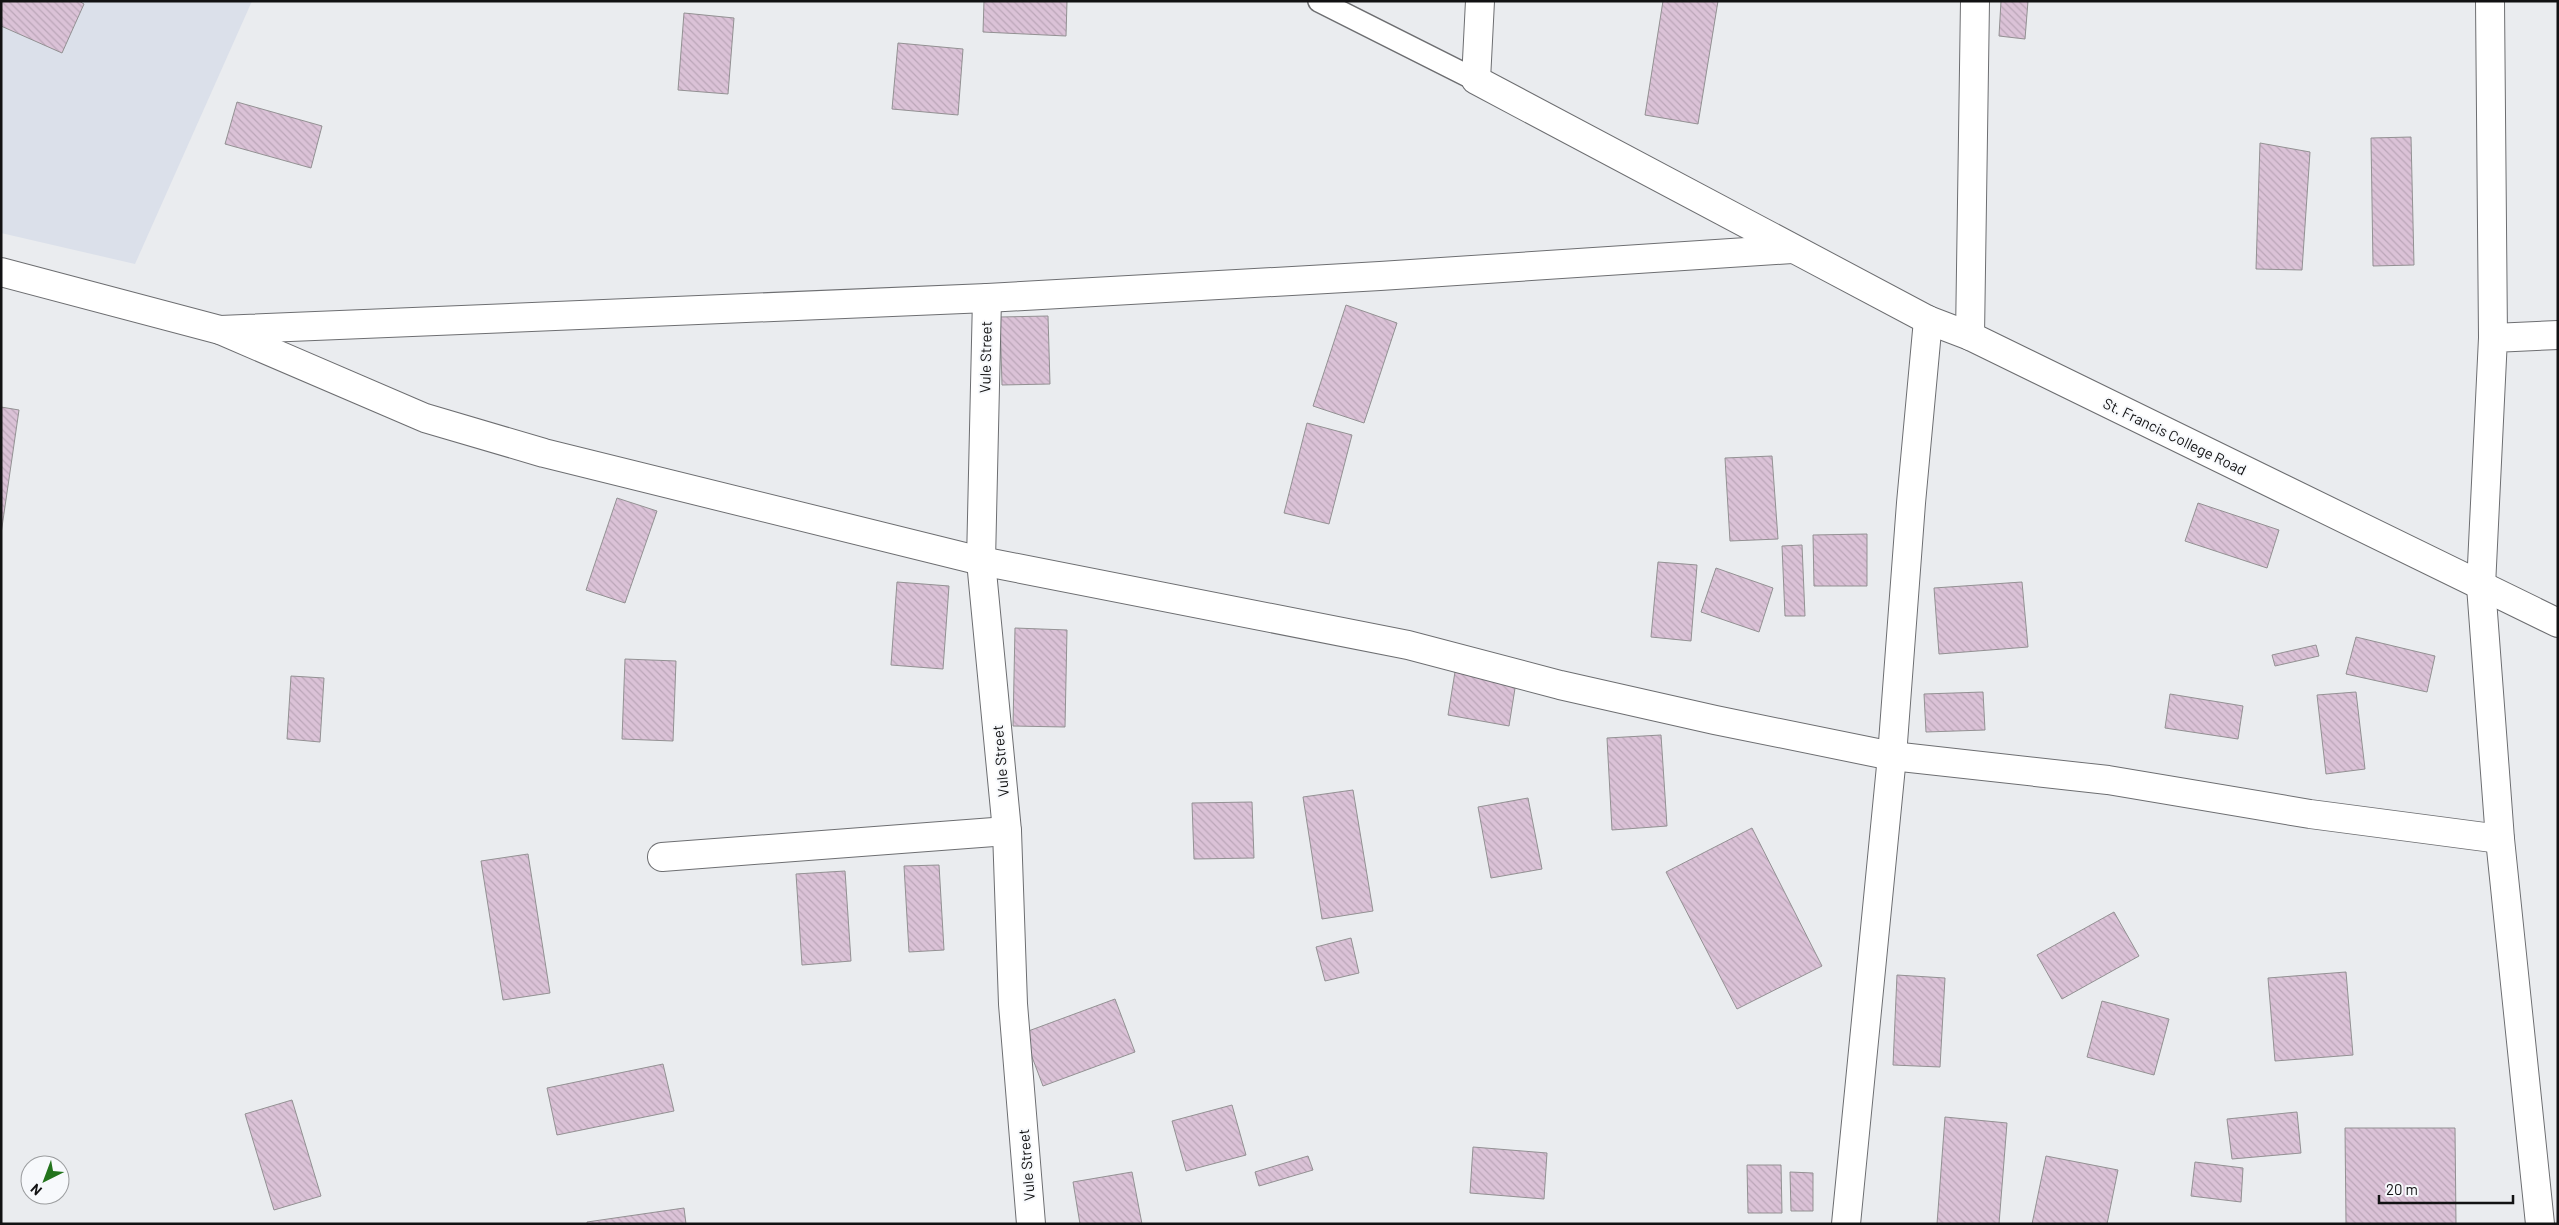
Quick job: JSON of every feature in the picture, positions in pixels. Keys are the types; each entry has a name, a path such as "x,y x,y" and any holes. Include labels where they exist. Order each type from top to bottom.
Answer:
{"street":[{"path":"1476,80 1480,1"},
{"path":"1970,336 1974,1"},
{"path":"2490,1 2493,338 2481,586 2500,839 2540,1224"},
{"name":"St. Francis College Road","path":"1476,80 1928,320 1970,336 2558,623"},
{"path":"220,330 986,298 1370,277 1792,249"},
{"path":"1,272 220,330 425,418 544,453 981,561 1408,645 1560,685 1715,720 1892,756 2108,780 2310,814 2500,839"},
{"name":"Vule Street","path":"986,298 981,561 1007,831 1013,1004 1031,1224"},
{"path":"1846,1224 1892,756 1911,503 1928,320"},
{"path":"2493,338 2558,335"},
{"path":"662,857 1007,831"}],"lane":[{"path":"1319,1 1476,80"}],"shaded area":[{"path":"1,1 252,1 135,264 1,233"}],"building":[{"path":"1,1 79,1 84,4 62,53 1,26"},
{"path":"984,1 1067,1 1066,36 983,32"},
{"path":"1663,1 1718,1 1698,124 1645,115"},
{"path":"2001,1 2028,1 2025,39 1999,36"},
{"path":"684,13 734,18 728,94 678,90"},
{"path":"898,43 963,49 958,115 892,109"},
{"path":"237,102 322,126 311,168 225,144"},
{"path":"2411,137 2414,265 2373,266 2371,138"},
{"path":"2260,143 2310,152 2302,270 2256,269"},
{"path":"1346,305 1397,323 1364,423 1313,406"},
{"path":"1048,316 1050,384 1002,385 1000,317"},
{"path":"1,407 19,410 1,534"},
{"path":"1307,423 1352,435 1329,524 1284,513"},
{"path":"1772,456 1778,539 1730,541 1725,458"},
{"path":"617,498 657,511 625,603 586,590"},
{"path":"2198,503 2279,530 2267,568 2185,541"},
{"path":"1867,534 1867,586 1814,586 1813,535"},
{"path":"1802,545 1805,616 1785,616 1782,546"},
{"path":"1658,562 1697,565 1691,641 1651,637"},
{"path":"1716,568 1773,588 1759,632 1701,612"},
{"path":"897,582 949,586 943,669 891,665"},
{"path":"2022,582 2028,647 1939,654 1934,588"},
{"path":"1015,628 1067,630 1065,727 1013,726"},
{"path":"2356,637 2435,656 2427,692 2346,674"},
{"path":"2316,645 2319,656 2275,666 2272,655"},
{"path":"625,659 676,661 673,741 622,739"},
{"path":"1455,672 1516,682 1509,726 1448,715"},
{"path":"291,676 324,678 320,742 287,739"},
{"path":"1983,692 1985,730 1926,732 1924,694"},
{"path":"2356,692 2365,769 2326,774 2317,695"},
{"path":"2170,694 2243,706 2238,739 2165,728"},
{"path":"1661,735 1667,826 1612,830 1607,738"},
{"path":"1353,790 1373,911 1322,919 1303,797"},
{"path":"1528,798 1542,869 1491,878 1478,807"},
{"path":"1252,802 1254,858 1194,859 1192,803"},
{"path":"1752,828 1822,966 1737,1009 1666,872"},
{"path":"528,854 550,993 503,1000 481,861"},
{"path":"939,865 944,950 909,952 904,866"},
{"path":"845,871 851,961 802,965 796,874"},
{"path":"2114,912 2139,956 2062,999 2037,955"},
{"path":"1351,938 1359,973 1325,981 1316,947"},
{"path":"2346,972 2353,1055 2275,1061 2268,978"},
{"path":"1897,975 1945,978 1940,1067 1893,1065"},
{"path":"1115,999 1135,1052 1043,1086 1023,1033"},
{"path":"2102,1001 2169,1019 2154,1075 2087,1057"},
{"path":"663,1064 674,1111 557,1135 547,1088"},
{"path":"292,1100 321,1196 274,1210 245,1114"},
{"path":"1232,1105 1246,1155 1186,1171 1172,1121"},
{"path":"2297,1112 2301,1153 2232,1159 2227,1119"},
{"path":"1945,1117 2007,1123 1999,1224 1937,1224"},
{"path":"2345,1128 2455,1128 2456,1224 2346,1224"},
{"path":"1473,1147 1547,1153 1544,1199 1470,1193"},
{"path":"1308,1156 1313,1170 1259,1186 1255,1172"},
{"path":"2046,1156 2118,1170 2107,1224 2032,1224"},
{"path":"2195,1162 2243,1168 2241,1202 2191,1196"},
{"path":"1747,1165 1781,1165 1782,1213 1748,1213"},
{"path":"1132,1172 1142,1224 1080,1224 1073,1182"},
{"path":"1790,1172 1813,1173 1813,1211 1791,1211"},
{"path":"684,1208 686,1224 587,1224 587,1222"}]}
